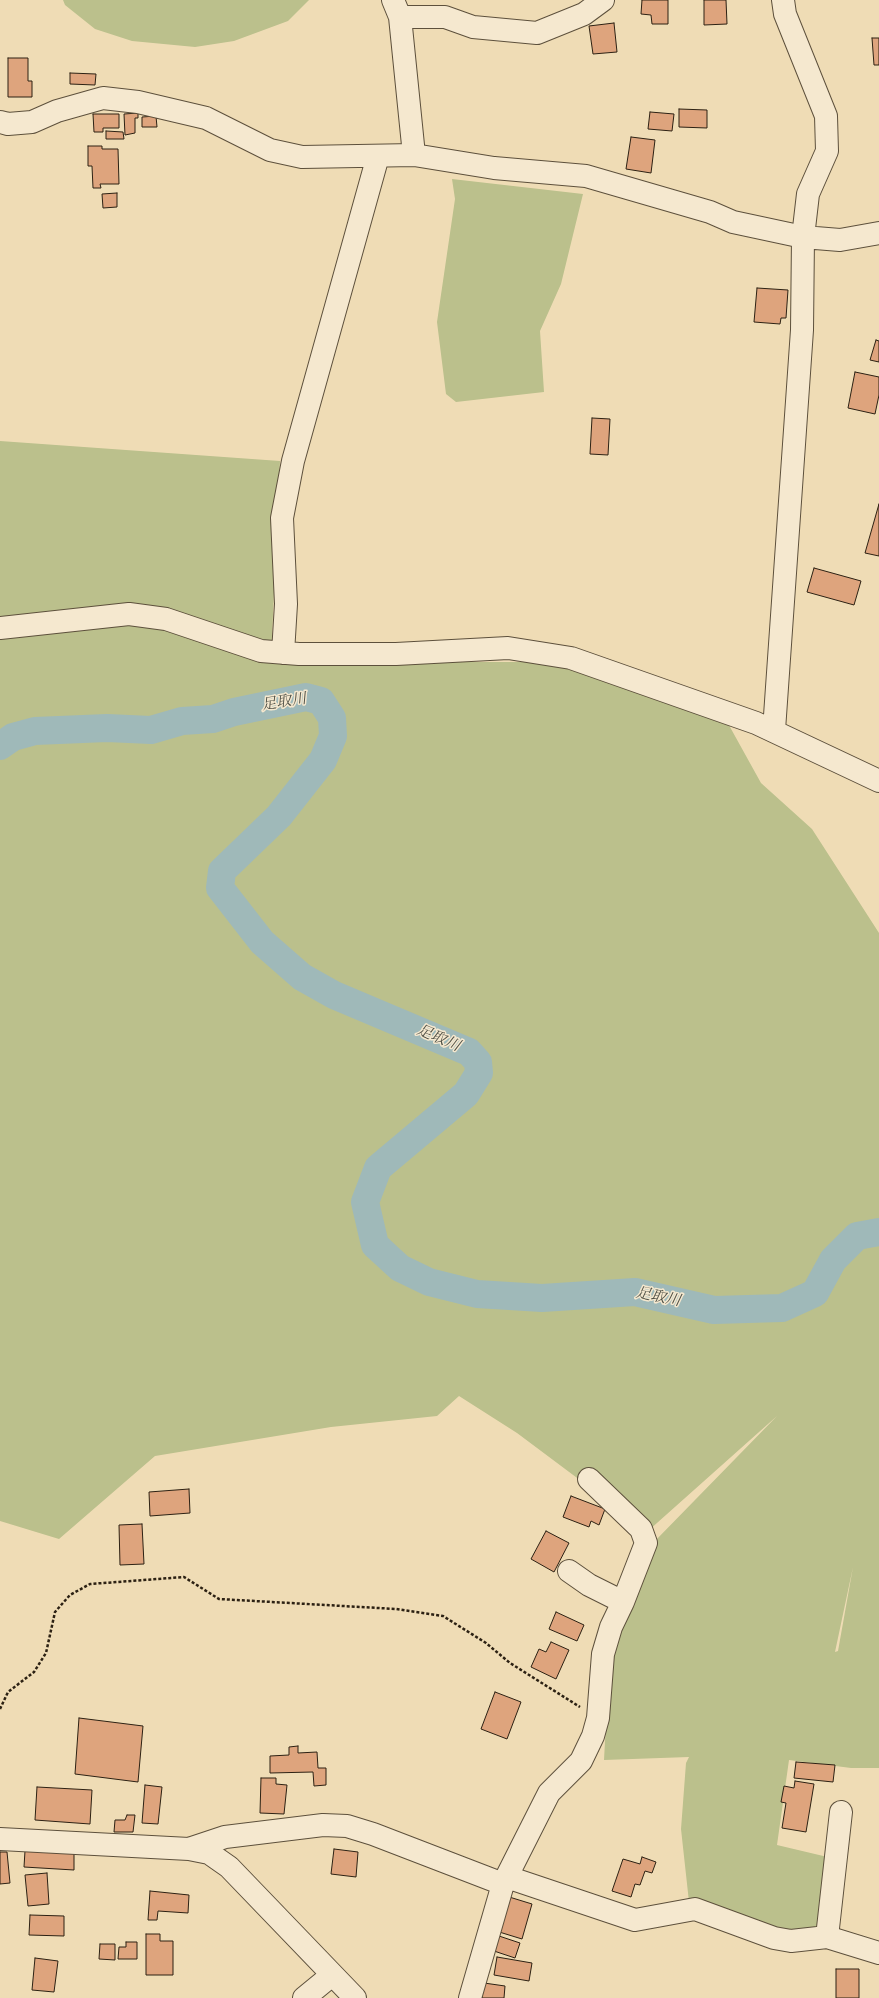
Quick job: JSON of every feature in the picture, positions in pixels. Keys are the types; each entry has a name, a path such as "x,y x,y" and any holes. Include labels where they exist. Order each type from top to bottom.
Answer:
{"street":[{"path":"414,155 397,8 445,17 473,27 537,33 584,14 603,0"},
{"path":"774,730 802,330 803,237 808,194 827,151 826,116 785,14 784,0"},
{"path":"0,122 8,124 32,122 57,111 103,98 138,102 206,118 270,150 302,157 414,155 494,168 586,176 710,212 733,222 803,237 840,240 879,233"},
{"path":"283,653 286,604 282,518 293,461 378,156"},
{"path":"0,628 129,614 166,619 261,651 283,653 396,654 508,648 571,658 774,730 879,781"},
{"path":"470,1998 505,1881 549,1793 580,1762 593,1736 598,1718 603,1654 611,1627 623,1602 646,1543 641,1529 589,1479"},
{"path":"569,1571 589,1585 623,1602"},
{"path":"827,1937 841,1812"},
{"path":"189,1849 224,1837 322,1826 346,1826 373,1834 505,1881 635,1920 695,1909 774,1938 791,1941 827,1937 879,1953"},
{"path":"0,1839 189,1849 209,1853 229,1866 355,1998"},
{"path":"304,1998 332,1974"}],"path":[{"path":"0,1709 8,1692 34,1672 46,1653 55,1612 70,1595 90,1584 184,1577 219,1599 396,1609 443,1616 486,1643 510,1663 598,1718"}],"green space":[{"path":"63,0 309,0 288,21 234,41 195,47 132,41 95,29 65,5"},
{"path":"452,179 583,194 561,284 540,331 544,392 456,402 446,394 437,322 455,199"},
{"path":"0,441 280,461 271,658 383,662 559,662 725,718 761,783 812,829 879,933 879,1768 851,1768 789,1760 777,1845 836,1859 822,1925 794,1936 689,1902 681,1829 686,1763 689,1757 604,1760 607,1704 615,1646 653,1543 777,1416 648,1531 517,1433 459,1396 437,1416 331,1427 155,1456 59,1539 0,1521","holes":["853,1567 838,1651 835,1652"]}],"building":[{"path":"642,0 668,0 668,24 652,24 651,15 641,14"},
{"path":"704,0 726,0 727,24 704,25"},
{"path":"614,23 617,52 593,54 589,26"},
{"path":"872,38 879,38 879,65 874,65"},
{"path":"8,58 28,58 28,81 32,81 32,97 8,97"},
{"path":"70,73 96,74 95,85 70,84"},
{"path":"679,109 707,110 707,128 679,127"},
{"path":"650,112 674,114 672,131 648,129"},
{"path":"138,113 138,118 135,118 135,133 125,135 124,114"},
{"path":"93,114 119,114 119,128 103,128 103,132 94,132"},
{"path":"156,116 157,127 142,127 142,117"},
{"path":"106,131 123,132 124,139 106,139"},
{"path":"631,137 655,140 651,173 626,169"},
{"path":"88,146 102,146 102,149 118,149 119,184 100,184 101,188 93,188 92,166 88,166"},
{"path":"117,193 117,207 103,208 102,194"},
{"path":"757,288 788,290 786,318 781,318 780,324 754,322"},
{"path":"876,340 879,341 879,362 870,360"},
{"path":"855,372 879,377 879,395 875,414 848,408"},
{"path":"592,418 610,419 608,455 590,454"},
{"path":"879,504 879,556 865,553"},
{"path":"814,568 861,581 854,605 807,592"},
{"path":"189,1489 190,1513 150,1516 149,1492"},
{"path":"571,1496 605,1509 599,1525 591,1521 589,1527 563,1517"},
{"path":"142,1524 144,1564 120,1565 119,1525"},
{"path":"546,1531 569,1543 554,1572 531,1559"},
{"path":"556,1612 584,1625 577,1641 549,1629"},
{"path":"551,1642 569,1650 556,1679 531,1667 539,1649 546,1652"},
{"path":"495,1692 521,1702 507,1739 481,1729"},
{"path":"79,1718 143,1726 138,1782 75,1774"},
{"path":"298,1746 298,1753 317,1752 318,1768 326,1768 326,1785 314,1786 313,1772 270,1773 270,1756 289,1755 289,1747"},
{"path":"796,1762 835,1765 833,1782 794,1778"},
{"path":"261,1778 276,1778 276,1784 287,1785 284,1814 260,1813"},
{"path":"795,1781 814,1784 806,1832 782,1828 786,1803 781,1802 784,1786 794,1788"},
{"path":"145,1785 162,1787 158,1824 142,1823"},
{"path":"37,1787 92,1790 90,1824 35,1820"},
{"path":"127,1815 135,1815 133,1832 114,1832 115,1820 125,1820"},
{"path":"334,1849 358,1852 356,1877 331,1874"},
{"path":"25,1851 74,1853 74,1870 24,1867"},
{"path":"0,1852 7,1852 10,1883 0,1884"},
{"path":"642,1857 656,1862 652,1873 645,1871 640,1885 635,1884 631,1897 612,1891 623,1859 640,1864"},
{"path":"47,1873 49,1904 28,1906 25,1875"},
{"path":"150,1891 189,1895 188,1913 158,1911 157,1920 148,1920"},
{"path":"506,1896 532,1904 522,1939 496,1931"},
{"path":"30,1915 64,1916 64,1936 29,1935"},
{"path":"146,1934 160,1934 160,1941 173,1941 173,1975 146,1975"},
{"path":"496,1935 520,1943 515,1958 491,1950"},
{"path":"126,1942 137,1942 137,1959 118,1959 119,1947 126,1947"},
{"path":"100,1944 115,1944 115,1960 99,1959"},
{"path":"497,1957 532,1963 529,1981 494,1975"},
{"path":"35,1958 58,1961 54,1992 32,1990"},
{"path":"836,1969 859,1969 859,1998 836,1998"},
{"path":"484,1983 505,1986 504,1998 482,1998"}],"waterway":[{"name":"足取川","path":"0,746 13,737 35,731 107,728 151,730 182,721 213,719 234,712 306,697 321,701 332,718 333,736 323,760 279,816 222,871 220,888 262,942 302,977 334,995 469,1052 478,1062 479,1073 466,1094 378,1168 365,1202 375,1245 400,1268 429,1282 477,1294 542,1298 635,1292 714,1310 782,1308 815,1293 833,1260 857,1236 879,1232"}]}
